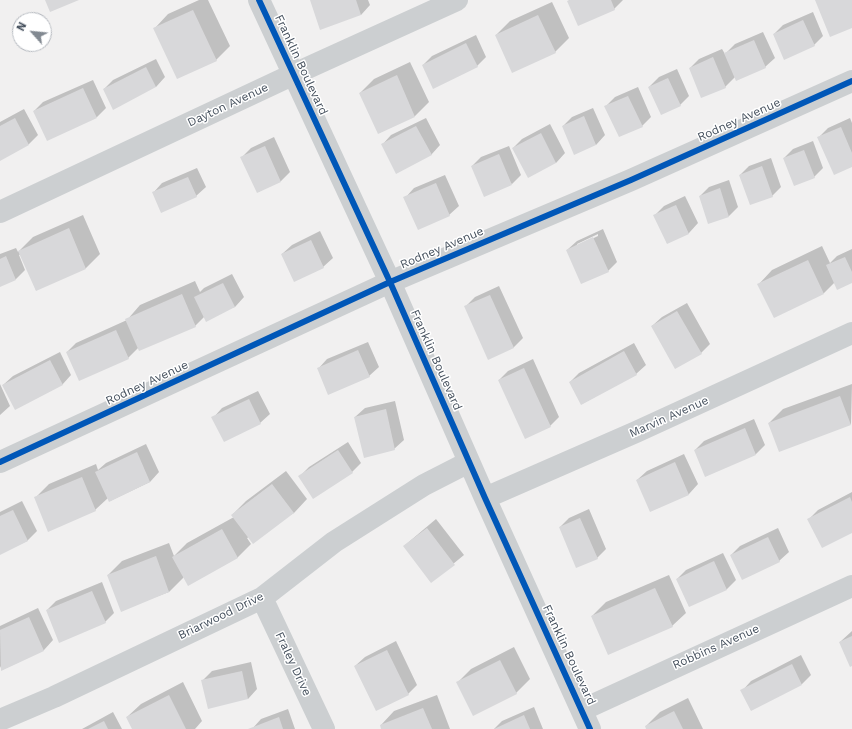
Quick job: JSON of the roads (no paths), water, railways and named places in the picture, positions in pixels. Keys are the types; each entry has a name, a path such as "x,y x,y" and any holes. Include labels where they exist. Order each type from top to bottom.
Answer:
{"street":[{"name":"Franklin Boulevard","path":"259,0 292,75 390,282 485,498 590,729"},
{"name":"Dayton Avenue","path":"0,212 292,75 457,0"},
{"name":"Rodney Avenue","path":"0,462 390,282 631,180 852,81"},
{"name":"Marvin Avenue","path":"485,498 636,432 852,333"},
{"name":"Briarwood Drive","path":"0,720 61,693 262,598 341,538 424,485 469,462"},
{"name":"Robbins Avenue","path":"582,710 681,663 852,586"},
{"name":"Fraley Drive","path":"262,598 324,729"}]}
